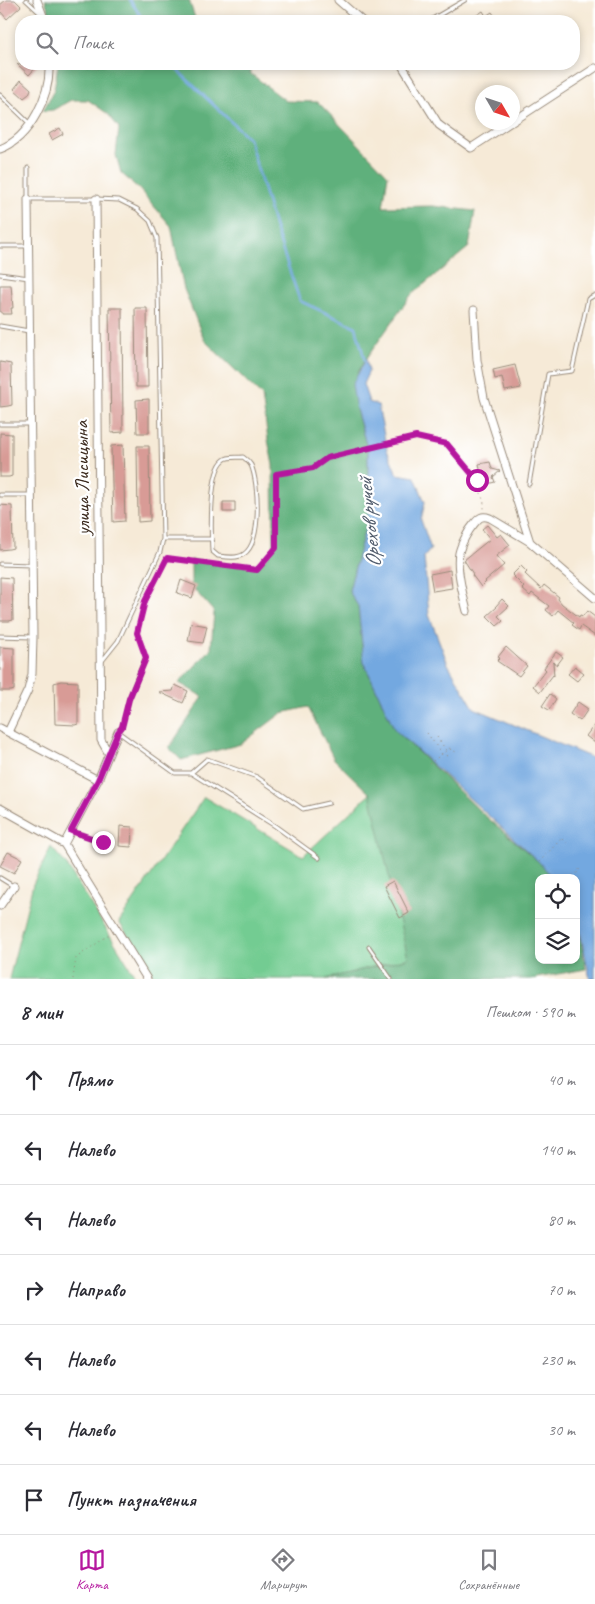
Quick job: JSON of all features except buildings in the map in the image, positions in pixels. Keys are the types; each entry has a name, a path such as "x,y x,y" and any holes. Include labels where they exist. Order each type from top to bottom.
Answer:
{"street":[{"path":"36,0 43,15"},
{"path":"338,0 355,15"},
{"path":"520,117 595,68"},
{"path":"0,149 16,141 30,123 47,86 48,70"},
{"path":"405,70 439,125 472,148 500,130"},
{"path":"8,732 28,690 32,674 28,199"},
{"name":"улица Лисицына","path":"96,199 101,740 109,754"},
{"path":"474,310 476,360 484,398 530,542"},
{"path":"467,611 460,590 459,553 470,528 479,518 484,516 530,542 595,598"},
{"path":"0,728 98,780"},
{"path":"64,844 98,780 118,732"},
{"path":"0,808 64,844 147,979"},
{"path":"0,906 14,886"}],"lane":[{"path":"26,0 41,15"},
{"path":"439,15 465,0"},
{"path":"0,95 30,123"},
{"path":"28,168 28,199 120,200 137,209 150,221 157,238 163,539 160,552 118,641 100,663"},
{"path":"0,246 28,246"},
{"path":"0,274 29,278"},
{"path":"529,484 548,374 572,371 588,299 595,295"},
{"path":"0,326 30,332"},
{"path":"0,424 30,424"},
{"path":"242,457 250,464 256,488 255,535 253,543 250,549 240,557 218,556 212,551 212,539 212,489 219,465 226,458 242,457"},
{"path":"0,495 31,495"},
{"path":"163,539 212,539"},
{"path":"0,564 32,565"},
{"path":"0,636 33,637"},
{"path":"146,658 129,699 122,727 118,732 175,773 191,773 275,826 319,858"},
{"path":"191,773 207,759 257,777 303,809 329,804"},
{"path":"71,831 103,842"},
{"path":"0,878 14,886"},
{"path":"369,947 391,979"}],"path":[{"path":"146,658 137,633 145,601 167,558 257,570 276,548 276,474 313,468 327,458 416,437 447,444 477,480 484,503 484,516"},
{"path":"427,733 442,754 450,757"},
{"path":"437,737 449,749 456,752"},
{"path":"429,764 449,749"},
{"path":"539,862 562,838 567,843"},
{"path":"575,874 580,871 578,866"},
{"path":"73,979 76,958 117,929"}],"green space":[{"path":"45,0 189,0 194,15 50,15"},
{"path":"57,70 251,70 250,73 286,101 318,102 388,175 383,207 433,206 475,211 469,247 411,295 358,372 356,409 368,451 368,517 349,591 358,606 364,663 395,730 483,814 539,862 550,874 535,874 535,964 580,964 580,936 586,969 531,979 326,979 408,958 370,794 334,759 308,707 282,713 241,744 181,760 169,748 203,697 179,683 211,649 214,612 191,586 191,560 257,567 274,548 273,465 262,396 204,340 184,289 171,226 139,189 121,173 116,155 119,128 108,114 88,100 71,100 53,110 43,111 54,90"},
{"path":"395,730 483,814 539,862 408,958 326,979 156,979 119,922 204,797 303,856 370,794"},
{"path":"51,847 66,864 137,979 9,979 33,884"}],"water":[{"path":"366,359 369,371 363,384 369,402 378,405 387,450 397,474 415,477 425,502 421,520 431,549 424,557 429,615 448,664 474,708 595,759 595,979 590,979 580,932 580,874 550,874 539,862 395,730 364,663 358,606 349,591 368,517 368,451 356,409 352,385"}],"waterway":[{"name":"Орехов ручей","path":"130,0 140,15"},
{"name":"Орехов ручей","path":"177,70 249,139 274,225 300,301 356,327 365,361"}],"route":[{"path":"103,842 71,831 98,780 118,732 122,727 129,699 146,658 137,633 145,601 167,558 257,570 276,548 276,474 313,468 327,458 416,437 447,444 477,480"}]}
